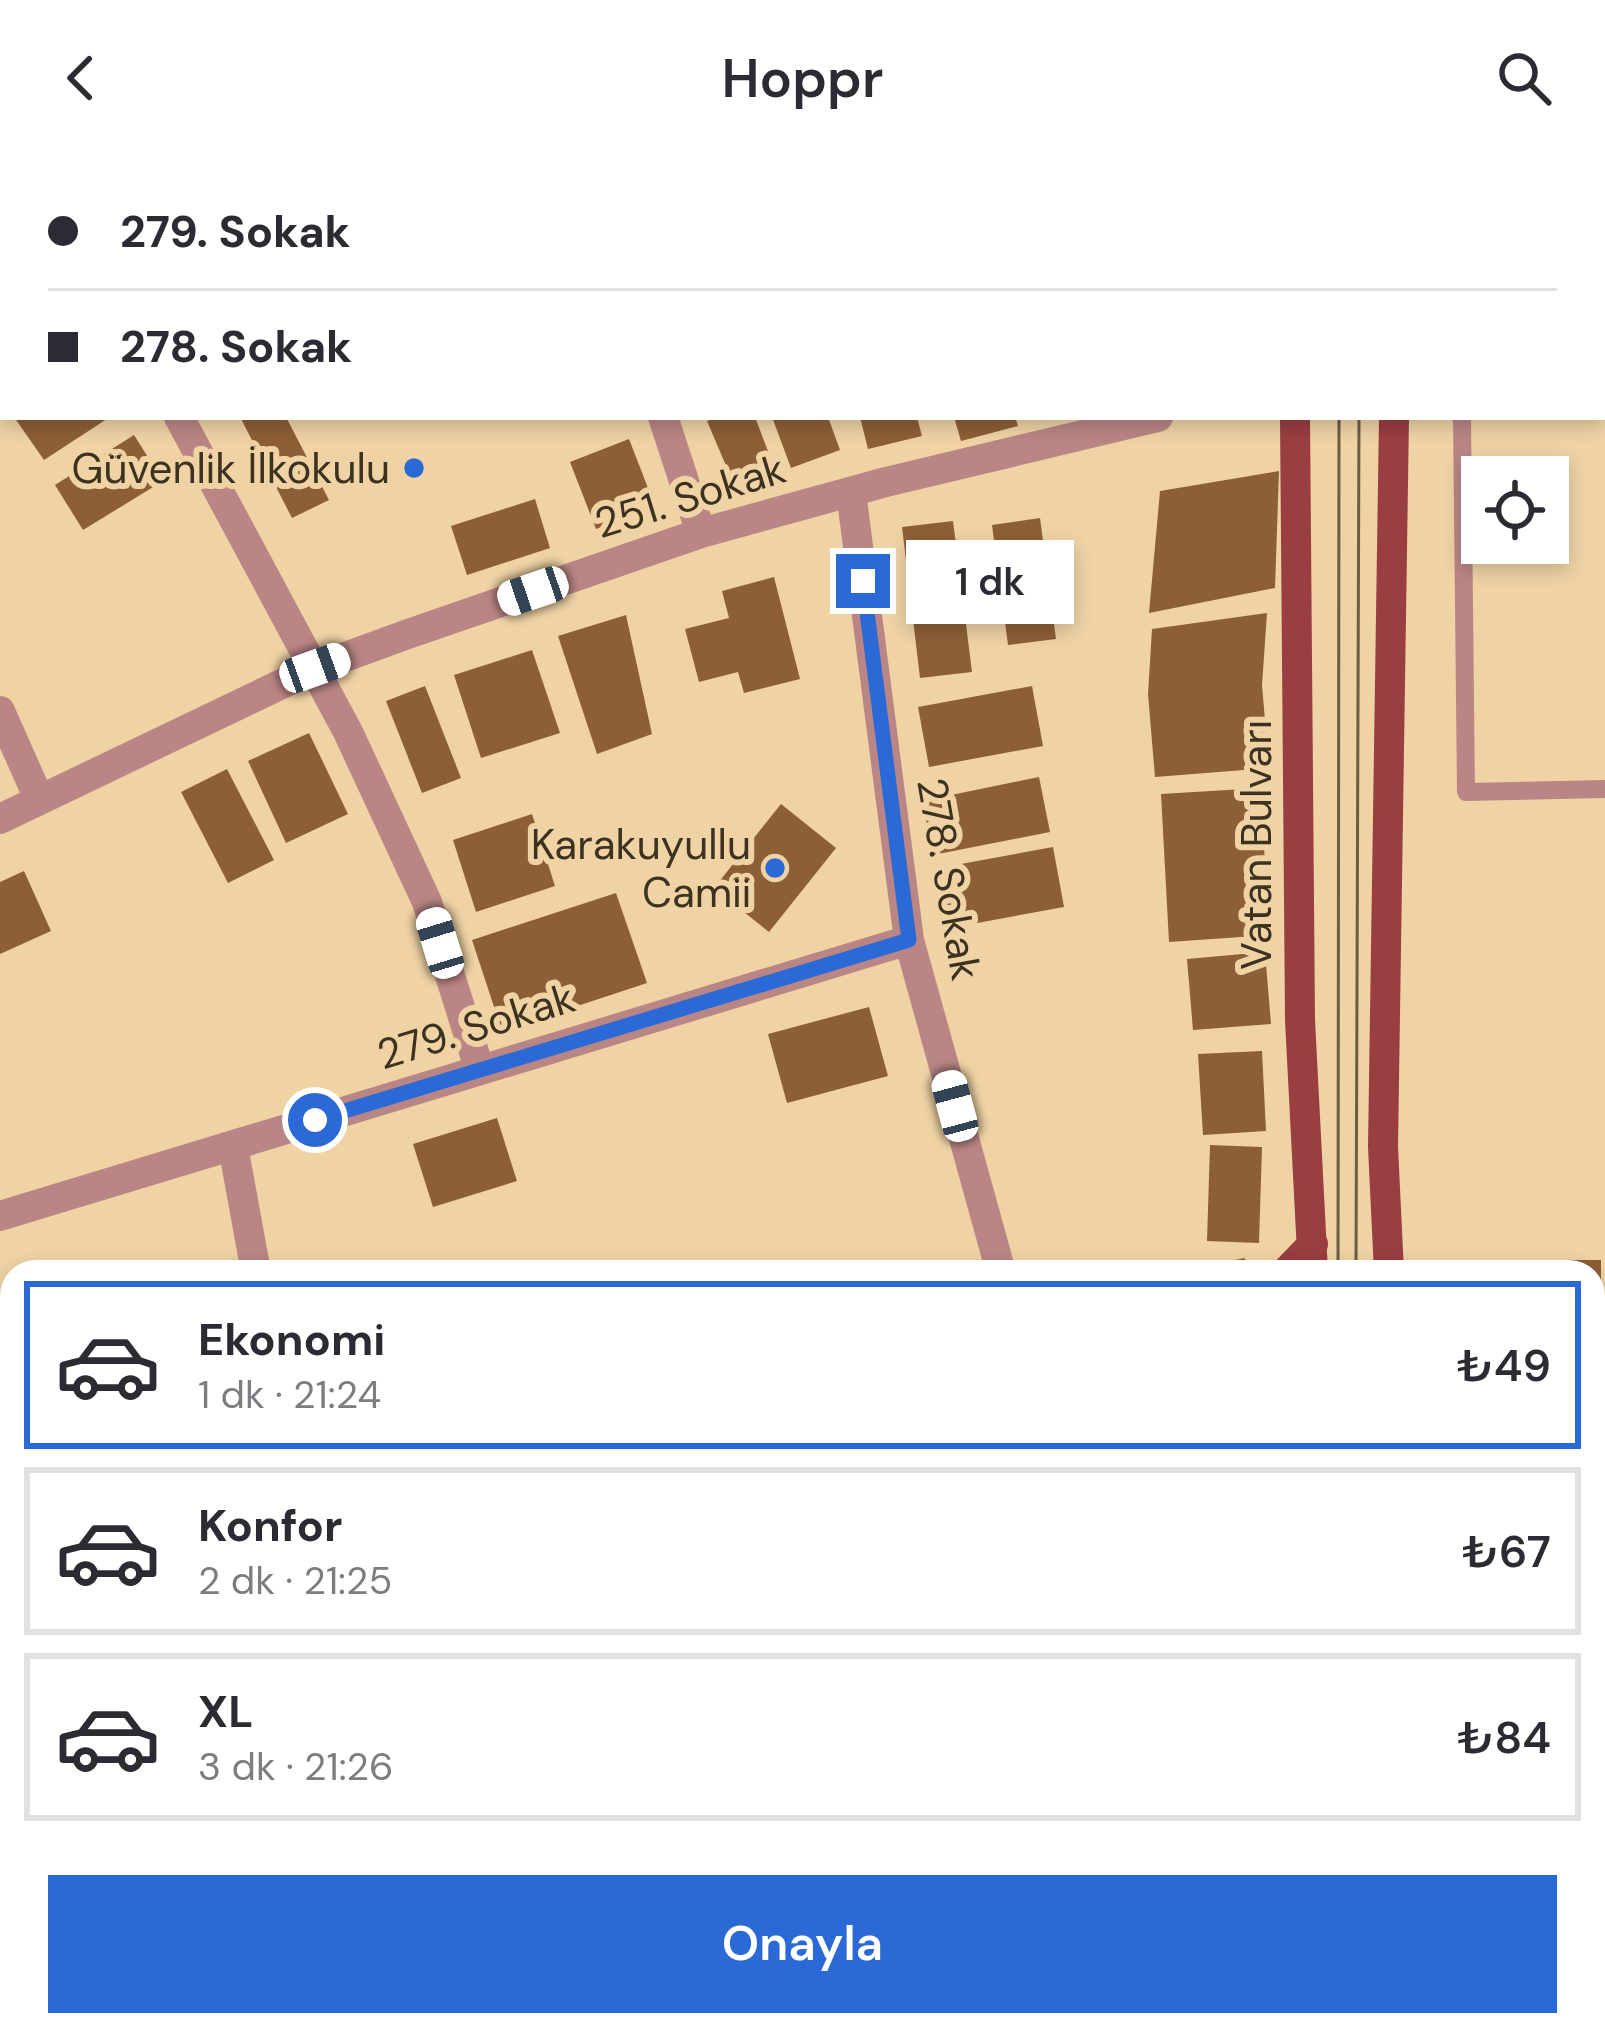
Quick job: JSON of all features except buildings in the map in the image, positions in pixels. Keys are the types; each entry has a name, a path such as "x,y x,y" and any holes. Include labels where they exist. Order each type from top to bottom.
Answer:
{"main road":[{"name":"Vatan Bulvarı","path":"1295,420 1300,1021 1313,1258"},
{"path":"1388,1260 1382,1148 1394,420"}],"street":[{"path":"181,420 315,668 427,902 479,1067"},
{"path":"664,420 701,533"},
{"name":"251. Sokak","path":"0,819 315,668 701,533 1146,420"},
{"name":"278. Sokak","path":"851,492 909,940 998,1260"},
{"path":"0,711 39,800"},
{"name":"279. Sokak","path":"0,1216 909,940"},
{"path":"233,1146 254,1260"}],"lane":[{"path":"1462,420 1466,792 1605,789"}],"tram line":[{"path":"1338,1260 1339,420"},
{"path":"1356,1260 1359,420"}],"place":[{"name":"Güvenlik İlkokulu","path":"414,468"},
{"name":"Karakuyullu Camii","path":"775,868"}],"route":[{"path":"315,1120 909,940 863,581"}]}
